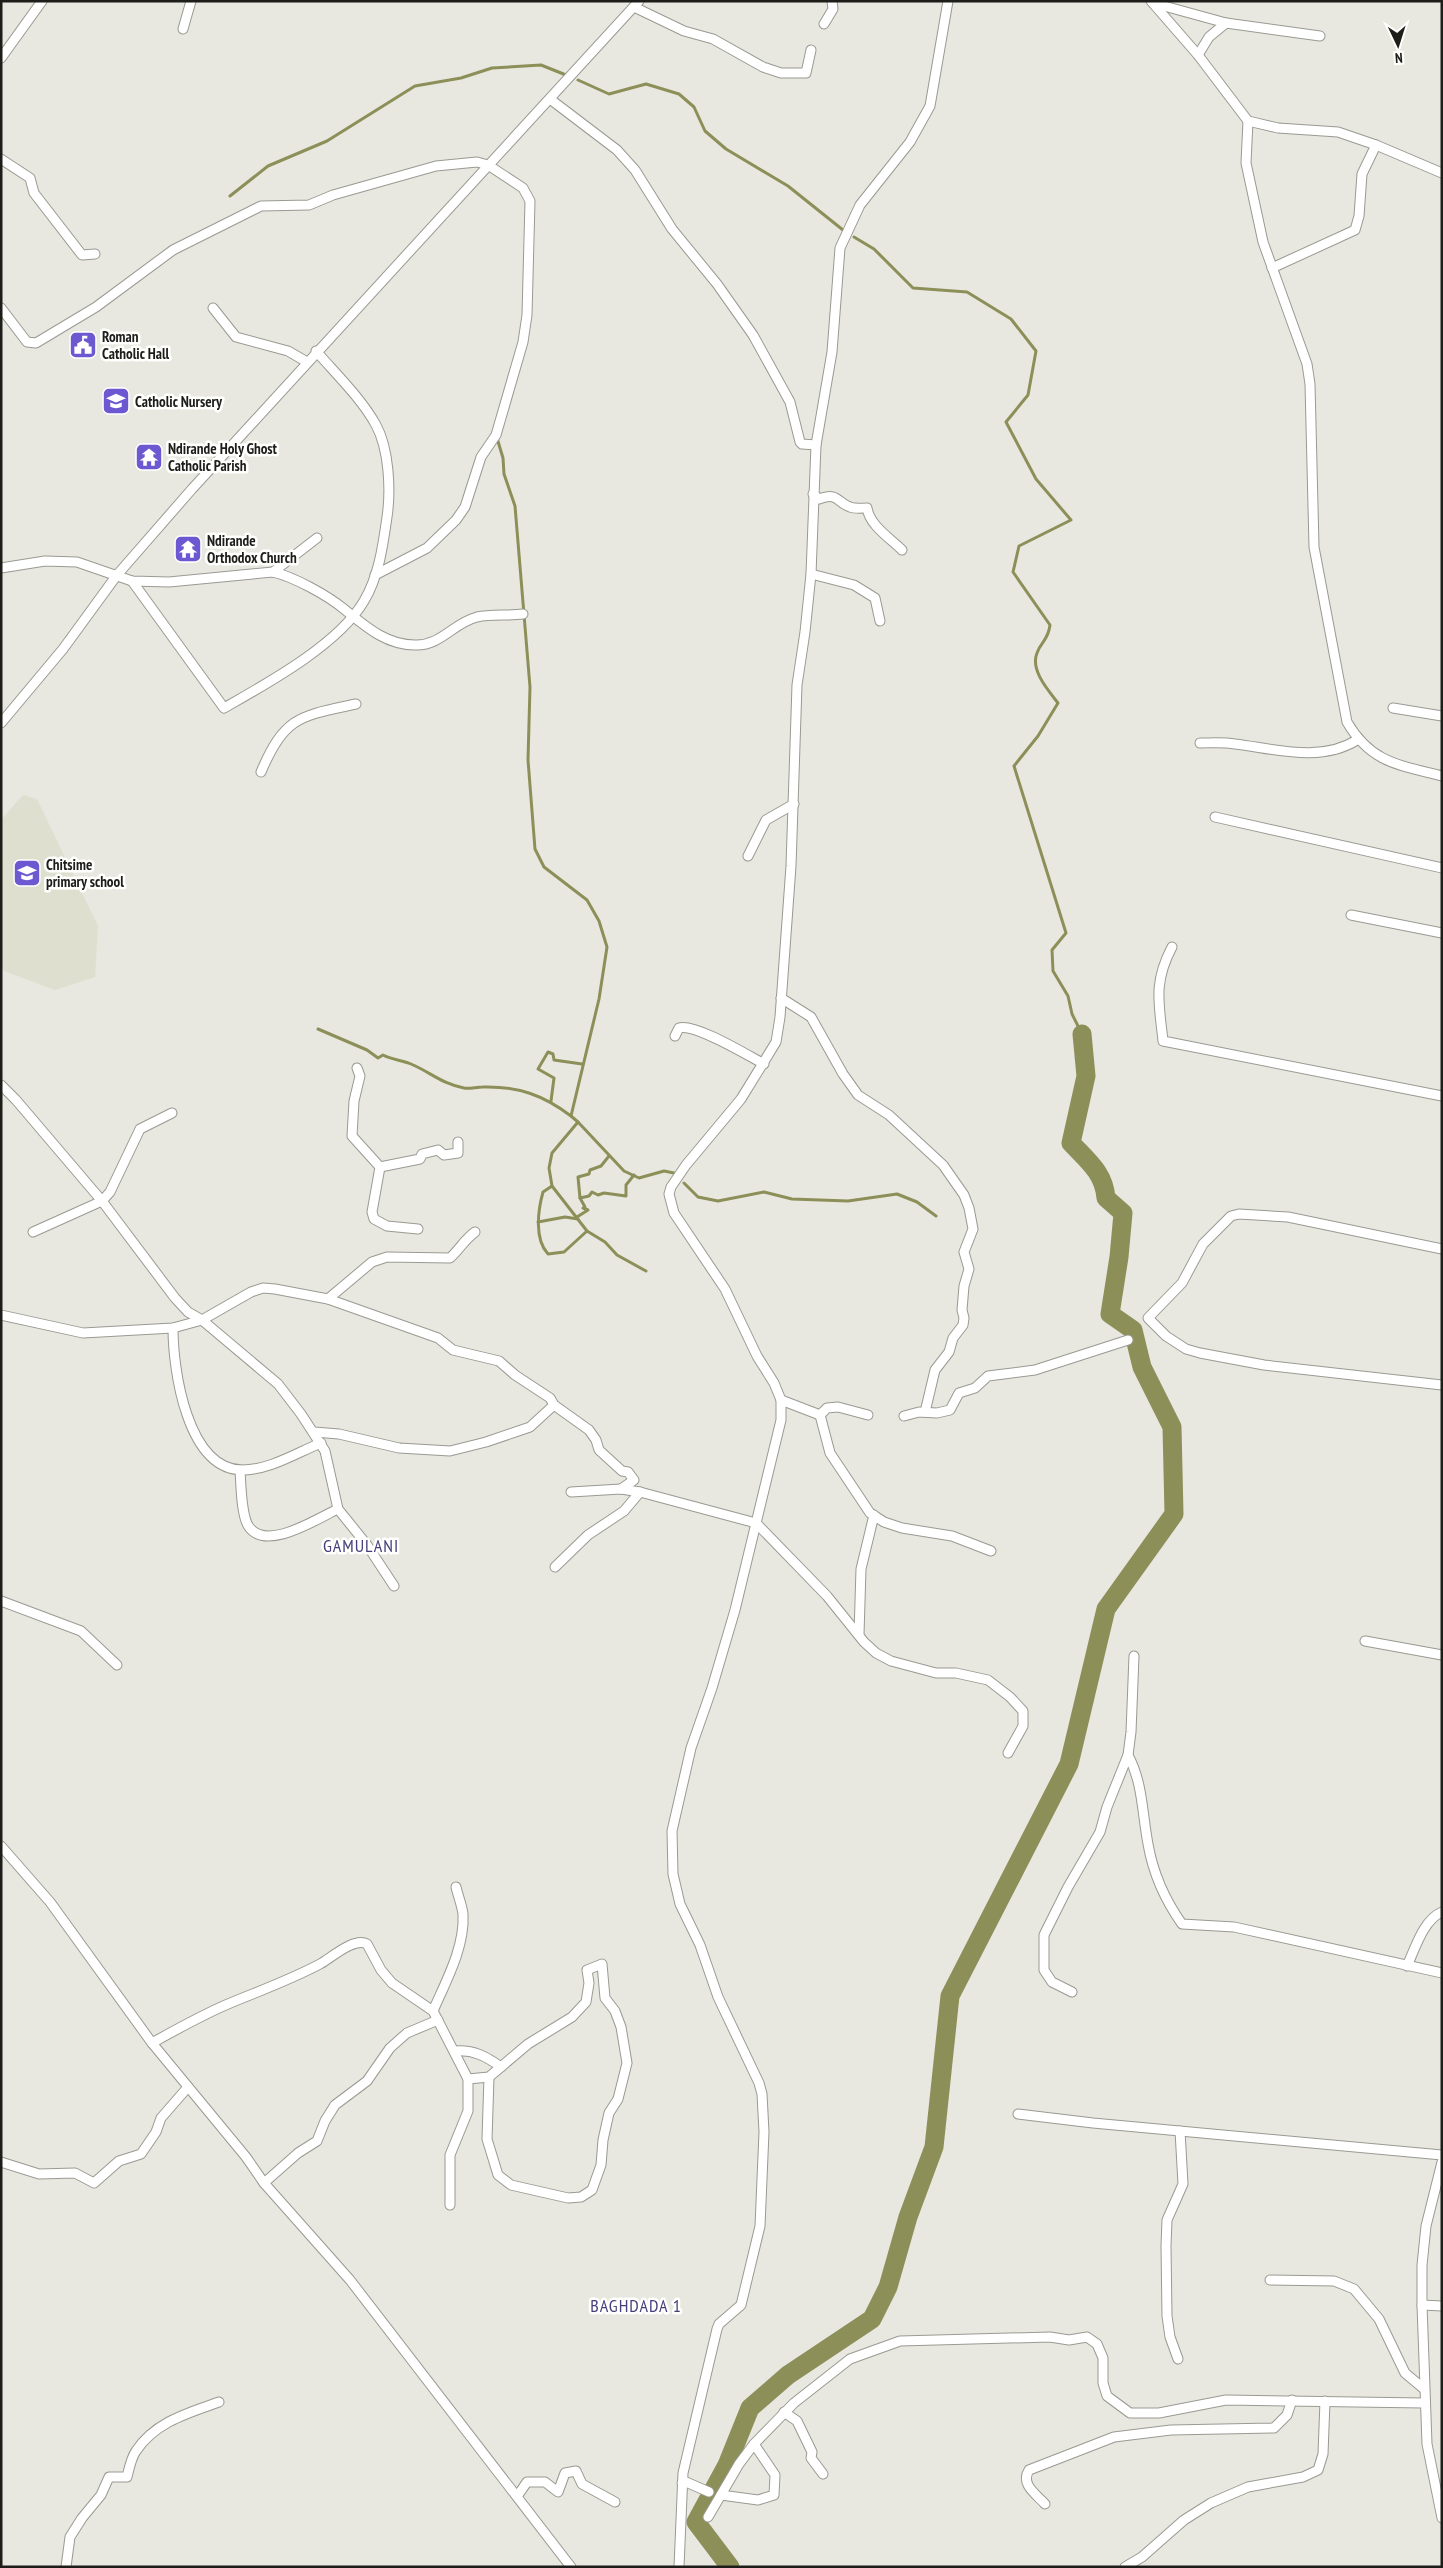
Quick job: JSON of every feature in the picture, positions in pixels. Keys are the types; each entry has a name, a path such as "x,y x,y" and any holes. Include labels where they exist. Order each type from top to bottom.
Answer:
{"street":[{"path":"1,58 42,1"},
{"path":"183,29 191,1"},
{"path":"824,24 833,9 832,1"},
{"path":"679,2567 682,2483 687,2450 719,2324 736,2310 743,2298 760,2219 764,2132 762,2094 718,1997 695,1932 680,1904 673,1874 672,1831 689,1756 735,1610 781,1420 781,1400 757,1356 725,1288 674,1213 668,1194 670,1187 686,1165 741,1099 776,1042 781,998 794,804 793,762 796,685 805,632 810,574 816,445 832,352 836,281 842,238 860,205 910,142 930,106 948,1"},
{"path":"1151,2 1226,23 1320,36"},
{"path":"1151,2 1198,55 1248,121 1278,128 1338,132 1376,145 1442,173"},
{"path":"1,723 62,649 117,575 316,351 636,4 684,31 713,39 763,67 780,73 806,73 811,50"},
{"path":"1198,55 1209,37 1226,23"},
{"path":"550,99 626,158 672,229 753,335 790,402 800,442 802,444 816,445"},
{"path":"1248,121 1246,163 1263,242 1304,356 1310,384 1314,547 1347,722 1357,740 1370,752 1387,761 1442,776"},
{"path":"1272,268 1355,230 1359,216 1362,174 1376,145"},
{"path":"1,159 30,178 34,193 82,255 95,254"},
{"path":"1,308 27,342 36,343 102,303 174,250 253,208 268,205 309,205 333,195 436,166 476,162 488,165 523,188 530,201 527,315 523,342 496,435 481,457 465,507 444,533 427,548 375,575"},
{"path":"213,308 236,337 288,351 307,362"},
{"path":"132,582 224,708 300,661 353,617 365,600 375,575 381,553 390,496 382,440 375,424 316,351"},
{"path":"813,494 820,498 828,496 840,499 847,506 854,508 866,508 868,516 902,550"},
{"path":"274,572 316,538"},
{"path":"1,568 45,561 77,562 132,582 170,582 274,572 286,575 343,608 374,634 414,646 440,640 477,617 523,614"},
{"path":"810,574 854,585 875,598 880,621"},
{"path":"261,772 271,748 284,729 300,717 356,704"},
{"path":"1393,708 1442,716"},
{"path":"1200,743 1233,743 1303,754 1342,750 1357,740"},
{"path":"748,856 766,820 794,804"},
{"path":"1215,817 1442,868"},
{"path":"1350,915 1442,933"},
{"path":"1172,947 1160,974 1159,994 1163,1041 1442,1096"},
{"path":"781,998 811,1018 843,1074 858,1095 888,1115 952,1175 969,1208 973,1230 964,1252 969,1269 964,1286 963,1325 953,1338 949,1352 935,1370 925,1412"},
{"path":"675,1036 679,1028 686,1026 764,1064"},
{"path":"357,1068 360,1076 354,1101 352,1136 380,1167"},
{"path":"1,1086 16,1100 102,1201 175,1298 188,1312 202,1320 278,1384 321,1443 329,1462 338,1509 368,1544 394,1586"},
{"path":"33,1232 102,1201 110,1192 140,1129 172,1112"},
{"path":"380,1167 420,1160 422,1154 438,1150 444,1155 458,1153 458,1142"},
{"path":"380,1167 372,1212 374,1219 387,1226 418,1229"},
{"path":"1442,1249 1288,1217 1239,1214 1231,1216 1203,1244 1182,1283 1148,1318 1166,1336 1186,1349 1200,1353 1260,1365 1442,1384"},
{"path":"328,1300 372,1262 387,1257 450,1258 460,1249 463,1241 475,1232"},
{"path":"1,1316 83,1333 173,1328 202,1320 232,1302 263,1288 276,1288 328,1300 438,1338 453,1350 499,1361 515,1375 550,1398 554,1405 589,1430 596,1440 598,1450 622,1471 628,1472 634,1480 621,1489"},
{"path":"173,1328 178,1382 185,1410 209,1456 216,1462 240,1470 269,1466 321,1443"},
{"path":"904,1416 950,1410 958,1393 974,1388 988,1376 1035,1370 1128,1340"},
{"path":"781,1400 820,1415"},
{"path":"314,1432 339,1434 399,1448 450,1451 486,1442 530,1427 554,1405"},
{"path":"820,1415 827,1408 838,1407 868,1415"},
{"path":"820,1415 830,1453 861,1502 874,1515 884,1522 902,1528 952,1536 991,1551"},
{"path":"240,1470 245,1517 249,1528 256,1532 267,1536 281,1536 338,1509"},
{"path":"571,1492 621,1489 640,1492 756,1522 827,1596 876,1653 891,1661 936,1672 956,1673 988,1680 1010,1697 1023,1711 1025,1719 1008,1753"},
{"path":"556,1567 588,1535 624,1512 640,1492"},
{"path":"859,1634 861,1569 874,1515"},
{"path":"1,1601 81,1631 117,1664"},
{"path":"1365,1641 1442,1655"},
{"path":"1072,1992 1052,1982 1044,1970 1044,1935 1068,1887 1100,1832 1106,1807 1128,1754 1131,1732 1134,1656"},
{"path":"1128,1754 1137,1772 1148,1844 1156,1874 1171,1908 1182,1924 1234,1927 1442,1973"},
{"path":"1,1846 50,1902 152,2042 246,2157 264,2183 350,2280 518,2495 571,2567"},
{"path":"433,2011 450,1973 462,1932 463,1913 456,1887"},
{"path":"1407,1966 1426,1927 1433,1917 1442,1912"},
{"path":"152,2042 194,2020 275,1986 353,1945 364,1942 370,1947 381,1970 392,1982 433,2011 456,2051 468,2079 470,2100 468,2111 450,2155 450,2205"},
{"path":"468,2079 489,2077 528,2044 572,2017 586,2002 589,1983 587,1970 602,1964 605,1998 615,2011 621,2027 627,2063 618,2099 609,2112 598,2176 588,2193 568,2198 557,2196 511,2185 498,2175 488,2139 489,2077"},
{"path":"264,2183 298,2153 318,2141 325,2121 335,2105 367,2081 390,2048 407,2033 438,2020"},
{"path":"456,2051 465,2050 477,2053 501,2067"},
{"path":"1,2162 39,2174 75,2173 94,2183 119,2161 141,2154 156,2132 161,2118 188,2088"},
{"path":"1018,2114 1442,2155"},
{"path":"1178,2359 1170,2337 1167,2316 1166,2246 1167,2220 1183,2184 1180,2131"},
{"path":"1442,2162 1426,2226 1422,2265 1424,2403 1433,2480 1442,2518"},
{"path":"1270,2280 1334,2281 1354,2289 1379,2319 1405,2374 1424,2388"},
{"path":"1422,2305 1442,2306"},
{"path":"708,2517 739,2464 754,2444 784,2412 818,2382 850,2359 900,2340 1050,2337 1069,2340 1087,2337 1097,2344 1103,2358 1103,2383 1107,2396 1130,2413 1158,2413 1226,2400 1424,2403"},
{"path":"1045,2504 1025,2482 1025,2476 1029,2470 1114,2437 1171,2430 1274,2428 1287,2415 1292,2400"},
{"path":"1125,2567 1142,2557 1184,2520 1211,2503 1248,2487 1303,2477 1318,2470 1323,2454 1326,2401"},
{"path":"66,2567 70,2537 82,2518 101,2495 109,2477 127,2477 135,2452 150,2434 171,2419 219,2402"},
{"path":"784,2412 797,2421 812,2452 811,2458 823,2474"},
{"path":"721,2495 758,2500 774,2495 775,2475 754,2444"},
{"path":"518,2495 527,2482 545,2482 558,2492 565,2473 576,2472 582,2484 615,2502"},
{"path":"682,2483 708,2492"}],"shaded area":[{"path":"23,795 37,799 98,926 95,977 55,990 4,971 1,964 1,820"}],"waterway":[{"path":"230,196 268,166 327,141 415,86 461,78 492,68 541,65 566,75"},
{"path":"578,80 609,94 646,84 679,94 694,107 705,131 726,149 788,186 843,230"},
{"path":"854,237 874,249 913,288 967,292 1011,319 1036,351 1028,395 1006,422 1036,479 1071,520 1019,546 1013,572 1050,625 1048,634 1037,653 1035,659 1036,666 1041,680 1058,703 1038,736 1014,766 1066,933 1052,950 1053,971 1068,996 1072,1014 1082,1034"},
{"path":"497,438 503,458 504,474 515,506 530,687 528,760 535,849 544,867 587,900 599,921 607,947 599,999 571,1116 578,1122 552,1153 549,1168 552,1186 587,1231 605,1242 617,1255 646,1271"},
{"path":"318,1029 367,1050 378,1058 383,1055 408,1063 456,1086 466,1088 496,1087 519,1090 540,1097 571,1116"},
{"path":"730,2567 696,2522 727,2465 750,2408 788,2375 872,2319 888,2287 908,2217 934,2147 950,1996 1069,1764 1106,1609 1174,1514 1172,1427 1142,1367 1133,1330 1110,1314 1119,1257 1123,1213 1106,1198 1105,1189 1099,1174 1071,1143 1086,1076 1082,1034"},
{"path":"551,1101 554,1078 538,1069 548,1052 553,1054 554,1060 582,1064"},
{"path":"578,1122 624,1171 639,1178 664,1171 674,1173"},
{"path":"577,1217 588,1210 583,1208 585,1207 580,1198 578,1177 589,1174 590,1170 601,1166 609,1156"},
{"path":"580,1198 589,1196 592,1192 598,1195 604,1193 626,1196 626,1185 634,1175"},
{"path":"684,1183 698,1197 718,1201 764,1192 792,1199 848,1201 897,1194 917,1202 936,1216"},
{"path":"552,1186 543,1192 538,1224 541,1241 548,1254 564,1252 587,1231"},
{"path":"538,1222 565,1217 578,1219"}],"place":[{"name":"Roman Catholic Hall","path":"83,345"},
{"name":"Catholic Nursery","path":"116,401"},
{"name":"Ndirande Holy Ghost Catholic Parish","path":"149,457"},
{"name":"Ndirande Orthodox Church","path":"188,549"},
{"name":"Chitsime primary school","path":"27,873"}],"district":[{"name":"GAMULANI","path":"361,1545"},
{"name":"BAGHDADA 1","path":"636,2305"}]}
